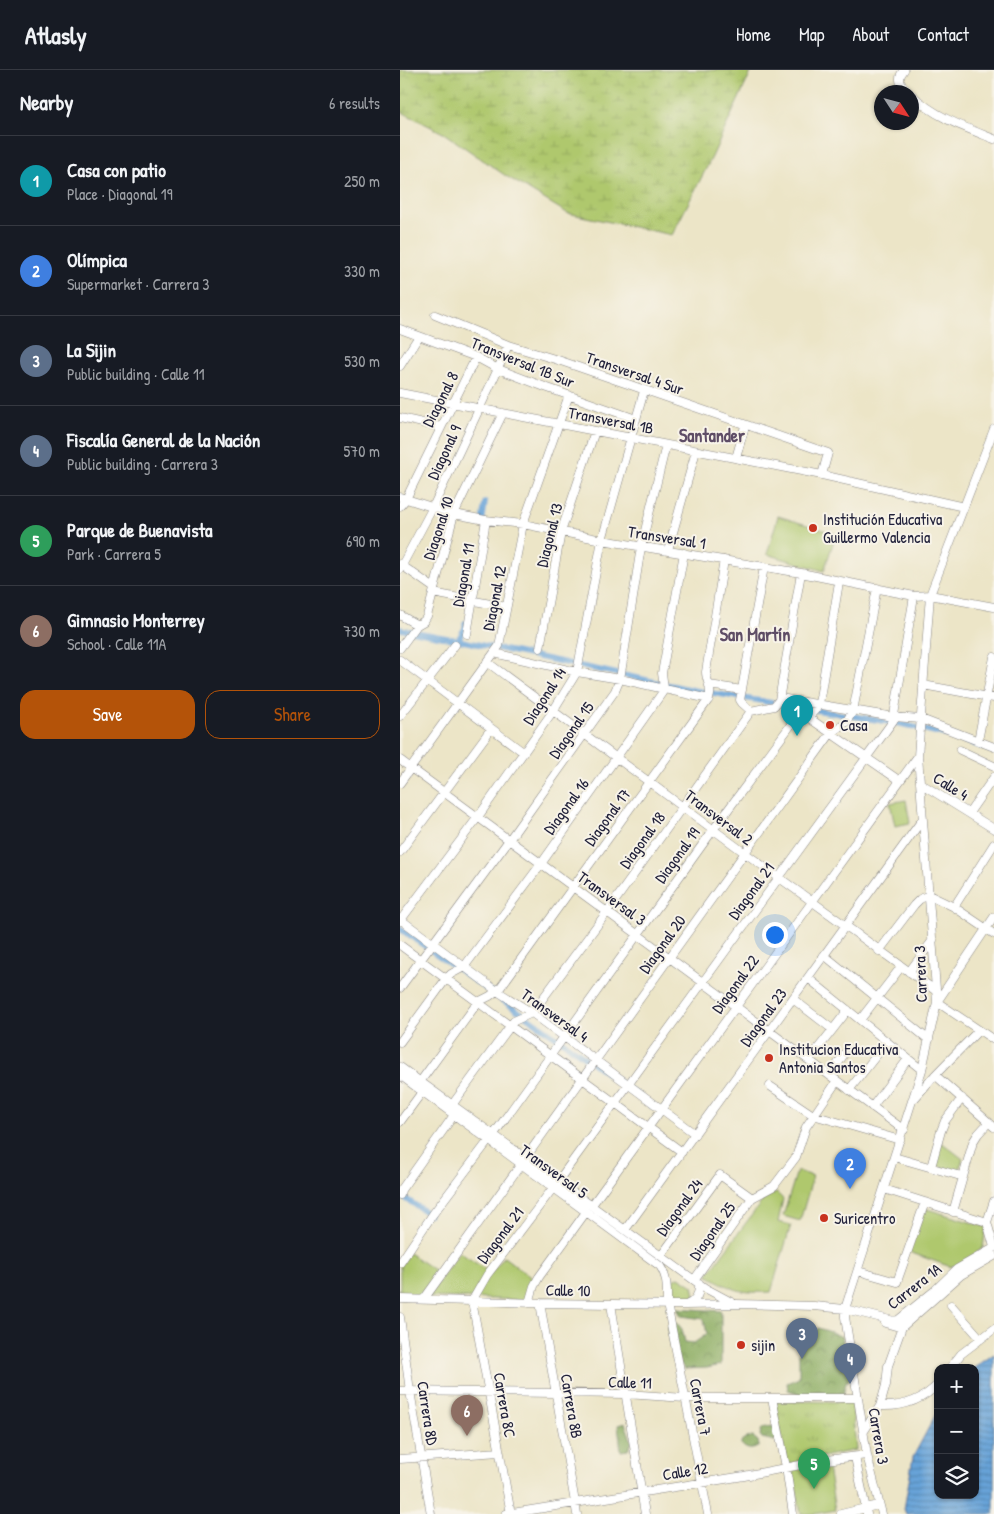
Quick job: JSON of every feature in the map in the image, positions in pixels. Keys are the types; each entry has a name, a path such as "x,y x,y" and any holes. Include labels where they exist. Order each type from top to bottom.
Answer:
{"street":[{"path":"901,85 901,73 904,70"},
{"path":"919,102 945,119 994,139"},
{"name":"Transversal 4 Sur","path":"435,315 508,344 828,453 822,475"},
{"name":"Transversal 1B Sur","path":"400,329 476,357 498,369 636,419"},
{"path":"400,366 419,336"},
{"name":"Diagonal 9","path":"401,566 434,507 508,344"},
{"name":"Diagonal 8","path":"400,506 476,357"},
{"name":"Diagonal 14","path":"400,920 478,817 552,711 578,666 602,540 644,391"},
{"name":"Transversal 1B","path":"400,393 822,475 964,507"},
{"name":"Diagonal 12","path":"400,783 496,650 522,524 569,395"},
{"name":"Diagonal 10","path":"400,648 415,628 424,621 454,514 503,413"},
{"path":"400,418 441,427"},
{"path":"736,458 745,426"},
{"name":"Carrera 3","path":"882,1514 878,1505 867,1455 845,1309 913,1101 937,1002 918,756 930,595 994,429"},
{"name":"Diagonal 13","path":"540,648 561,532 595,431"},
{"name":"Diagonal 15","path":"400,988 509,840 615,691 620,678 641,547 666,445"},
{"path":"668,550 696,451"},
{"name":"Transversal 1","path":"403,498 454,514 522,524 641,547 801,573 914,596 930,595 994,607"},
{"name":"Diagonal 11","path":"467,634 473,602 483,519"},
{"path":"663,686 662,673 684,553"},
{"path":"710,692 706,672 724,560"},
{"path":"401,566 434,590 458,599 506,607"},
{"path":"764,567 741,694 742,703 750,712 778,702 850,716 892,721 921,721 994,747"},
{"path":"778,702 801,573"},
{"path":"839,582 815,710 831,733 900,781"},
{"path":"850,716 878,588"},
{"name":"Diagonal 21","path":"558,1181 892,721 914,596"},
{"path":"400,614 415,628"},
{"path":"400,716 455,645"},
{"path":"496,650 578,666 620,678 663,686 741,694"},
{"path":"978,741 990,698 994,658"},
{"path":"400,660 523,752"},
{"name":"Transversal 2","path":"487,662 713,830 936,991"},
{"path":"923,685 990,698"},
{"name":"Diagonal 16","path":"400,1042 449,977 462,968 541,864 662,693 663,686"},
{"name":"Diagonal 17","path":"420,1082 478,1002 494,994 574,888 650,782 710,692"},
{"name":"Diagonal 19","path":"400,1263 433,1214 793,722 815,710"},
{"name":"Diagonal 18","path":"530,1014 607,912 750,712"},
{"name":"Diagonal 20","path":"424,1299 831,733 850,716"},
{"path":"400,852 491,729"},
{"path":"960,750 994,766"},
{"name":"Diagonal 22","path":"592,1205 918,756"},
{"name":"Transversal 3","path":"400,760 904,1130"},
{"path":"969,813 994,777"},
{"name":"Calle 4","path":"920,783 994,828"},
{"name":"Diagonal 23","path":"625,1230 922,820"},
{"path":"954,907 994,844"},
{"path":"879,951 914,905 920,899 929,895 954,907 990,931"},
{"path":"994,917 990,931 937,1002 994,1040"},
{"name":"Transversal 4","path":"400,920 494,994 530,1014 561,1040 595,1062 625,1089 695,1134"},
{"path":"909,972 933,940"},
{"path":"400,945 449,977 478,1002 512,1024 550,1055 682,1152"},
{"path":"824,955 929,1040"},
{"path":"860,1020 901,967"},
{"path":"808,978 922,1070"},
{"path":"792,999 832,1029"},
{"path":"809,1060 848,1010"},
{"path":"452,1105 512,1024 530,1014"},
{"path":"913,1101 935,1075 979,1030"},
{"path":"849,1090 887,1042"},
{"path":"752,1198 774,1186 796,1157 803,1133 844,1054"},
{"path":"872,1107 908,1059"},
{"name":"Transversal 5","path":"400,1068 452,1105 521,1164 656,1262 663,1271 666,1283 667,1304"},
{"name":"Transversal 5","path":"400,1075 454,1115 526,1157 682,1272"},
{"path":"935,1075 992,1124 978,1134 973,1142 953,1212"},
{"path":"770,1086 813,1114 900,1140"},
{"path":"400,1122 422,1092"},
{"path":"931,1167 943,1126 962,1098"},
{"path":"401,1193 454,1115"},
{"path":"894,1157 963,1176"},
{"name":"Diagonal 24","path":"661,1256 720,1175 752,1198"},
{"name":"Diagonal 21","path":"472,1301 487,1275 553,1188"},
{"path":"884,1189 987,1222 994,1201"},
{"name":"Diagonal 25","path":"696,1281 752,1198"},
{"path":"858,1271 897,1282 925,1202"},
{"path":"529,1302 539,1277 586,1212"},
{"name":"Carrera 1A","path":"860,1312 894,1321 898,1320 957,1270 994,1247 987,1222"},
{"name":"Carrera 1A","path":"864,1430 880,1406 886,1385 888,1366 902,1327 961,1275 994,1256"},
{"path":"666,1283 672,1274 682,1272"},
{"name":"Calle 10","path":"682,1272 713,1293 736,1304"},
{"path":"685,1305 695,1300 700,1289 696,1281"},
{"name":"Calle 10","path":"400,1299 540,1303 814,1306 860,1312"},
{"name":"Carrera 8C","path":"472,1301 509,1514"},
{"name":"Carrera 8B","path":"540,1303 577,1514"},
{"path":"611,1304 645,1514"},
{"name":"Carrera 7","path":"667,1304 708,1514"},
{"path":"951,1305 981,1340"},
{"name":"Carrera 1A","path":"860,1312 894,1326 902,1327"},
{"name":"Carrera 8D","path":"400,1317 410,1391 431,1514"},
{"path":"953,1364 961,1354 994,1329"},
{"path":"880,1406 896,1407 916,1401 934,1387"},
{"name":"Calle 11","path":"400,1391 489,1394 626,1394 685,1398 858,1398"},
{"path":"772,1398 793,1514"},
{"path":"400,1459 499,1452"},
{"name":"Calle 12","path":"509,1514 867,1455"},
{"path":"855,1457 866,1511"},
{"path":"786,1467 790,1472 797,1514"},
{"path":"841,1514 866,1511 878,1505"}],"green space":[{"path":"400,70 752,70 712,157 672,235 567,213 506,176 445,134 400,111"},
{"path":"778,516 836,534 824,571 767,554"},
{"path":"906,800 910,823 895,826 890,803"},
{"path":"941,1142 963,1159 958,1173 935,1165"},
{"path":"797,1171 813,1176 800,1221 783,1216"},
{"path":"777,1193 783,1199 778,1222 791,1225 771,1292 738,1290 724,1285 707,1275 763,1200"},
{"path":"924,1208 986,1227 983,1248 961,1264 951,1267 909,1252"},
{"path":"459,1252 491,1273 504,1257 533,1279 525,1300 428,1297"},
{"path":"409,1253 440,1274 423,1298 400,1298 400,1267"},
{"path":"679,1277 693,1286 695,1295 691,1299 682,1299 671,1292 671,1283"},
{"path":"677,1308 721,1311 721,1365 684,1369 670,1346 668,1326 677,1323 682,1329 685,1342 694,1343 707,1334 704,1319 681,1316"},
{"path":"818,1328 842,1337 852,1377 846,1382 843,1396 808,1397 788,1390 787,1383 799,1378 799,1354 803,1335 813,1336"},
{"path":"775,1401 852,1402 856,1450 787,1464"},
{"path":"625,1423 632,1442 628,1450 621,1451 618,1425"},
{"path":"776,1427 778,1438 775,1441 762,1438 760,1435 762,1428"},
{"path":"753,1437 758,1441 759,1446 756,1448 745,1448 741,1444 747,1438"},
{"path":"827,1462 835,1510 814,1514 801,1514 793,1469"}],"water":[{"path":"994,1354 994,1514 906,1514 904,1509 913,1457 934,1418 934,1499 979,1499 979,1364"}],"waterway":[{"path":"482,523 485,503"},
{"path":"458,640 465,628 465,623"},
{"path":"400,629 694,690 901,724 951,736 994,751"},
{"path":"400,929 652,1106"},
{"path":"400,1195 429,1214"}],"place":[{"name":"Institución Educativa Guillermo Valencia","path":"813,528"},
{"name":"Casa","path":"830,725"},
{"name":"Casa con patio","path":"797,736"},
{"name":"Institucion Educativa Antonia Santos","path":"769,1058"},
{"name":"Olímpica","path":"850,1189"},
{"name":"Suricentro","path":"824,1218"},
{"name":"sijin","path":"741,1345"},
{"name":"La Sijin","path":"802,1359"},
{"name":"Fiscalía General de la Nación","path":"850,1384"},
{"name":"Gimnasio Monterrey","path":"467,1436"},
{"name":"Parque de Buenavista","path":"814,1489"}],"district":[{"name":"Santander","path":"712,435"},
{"name":"San Martín","path":"755,634"}]}
